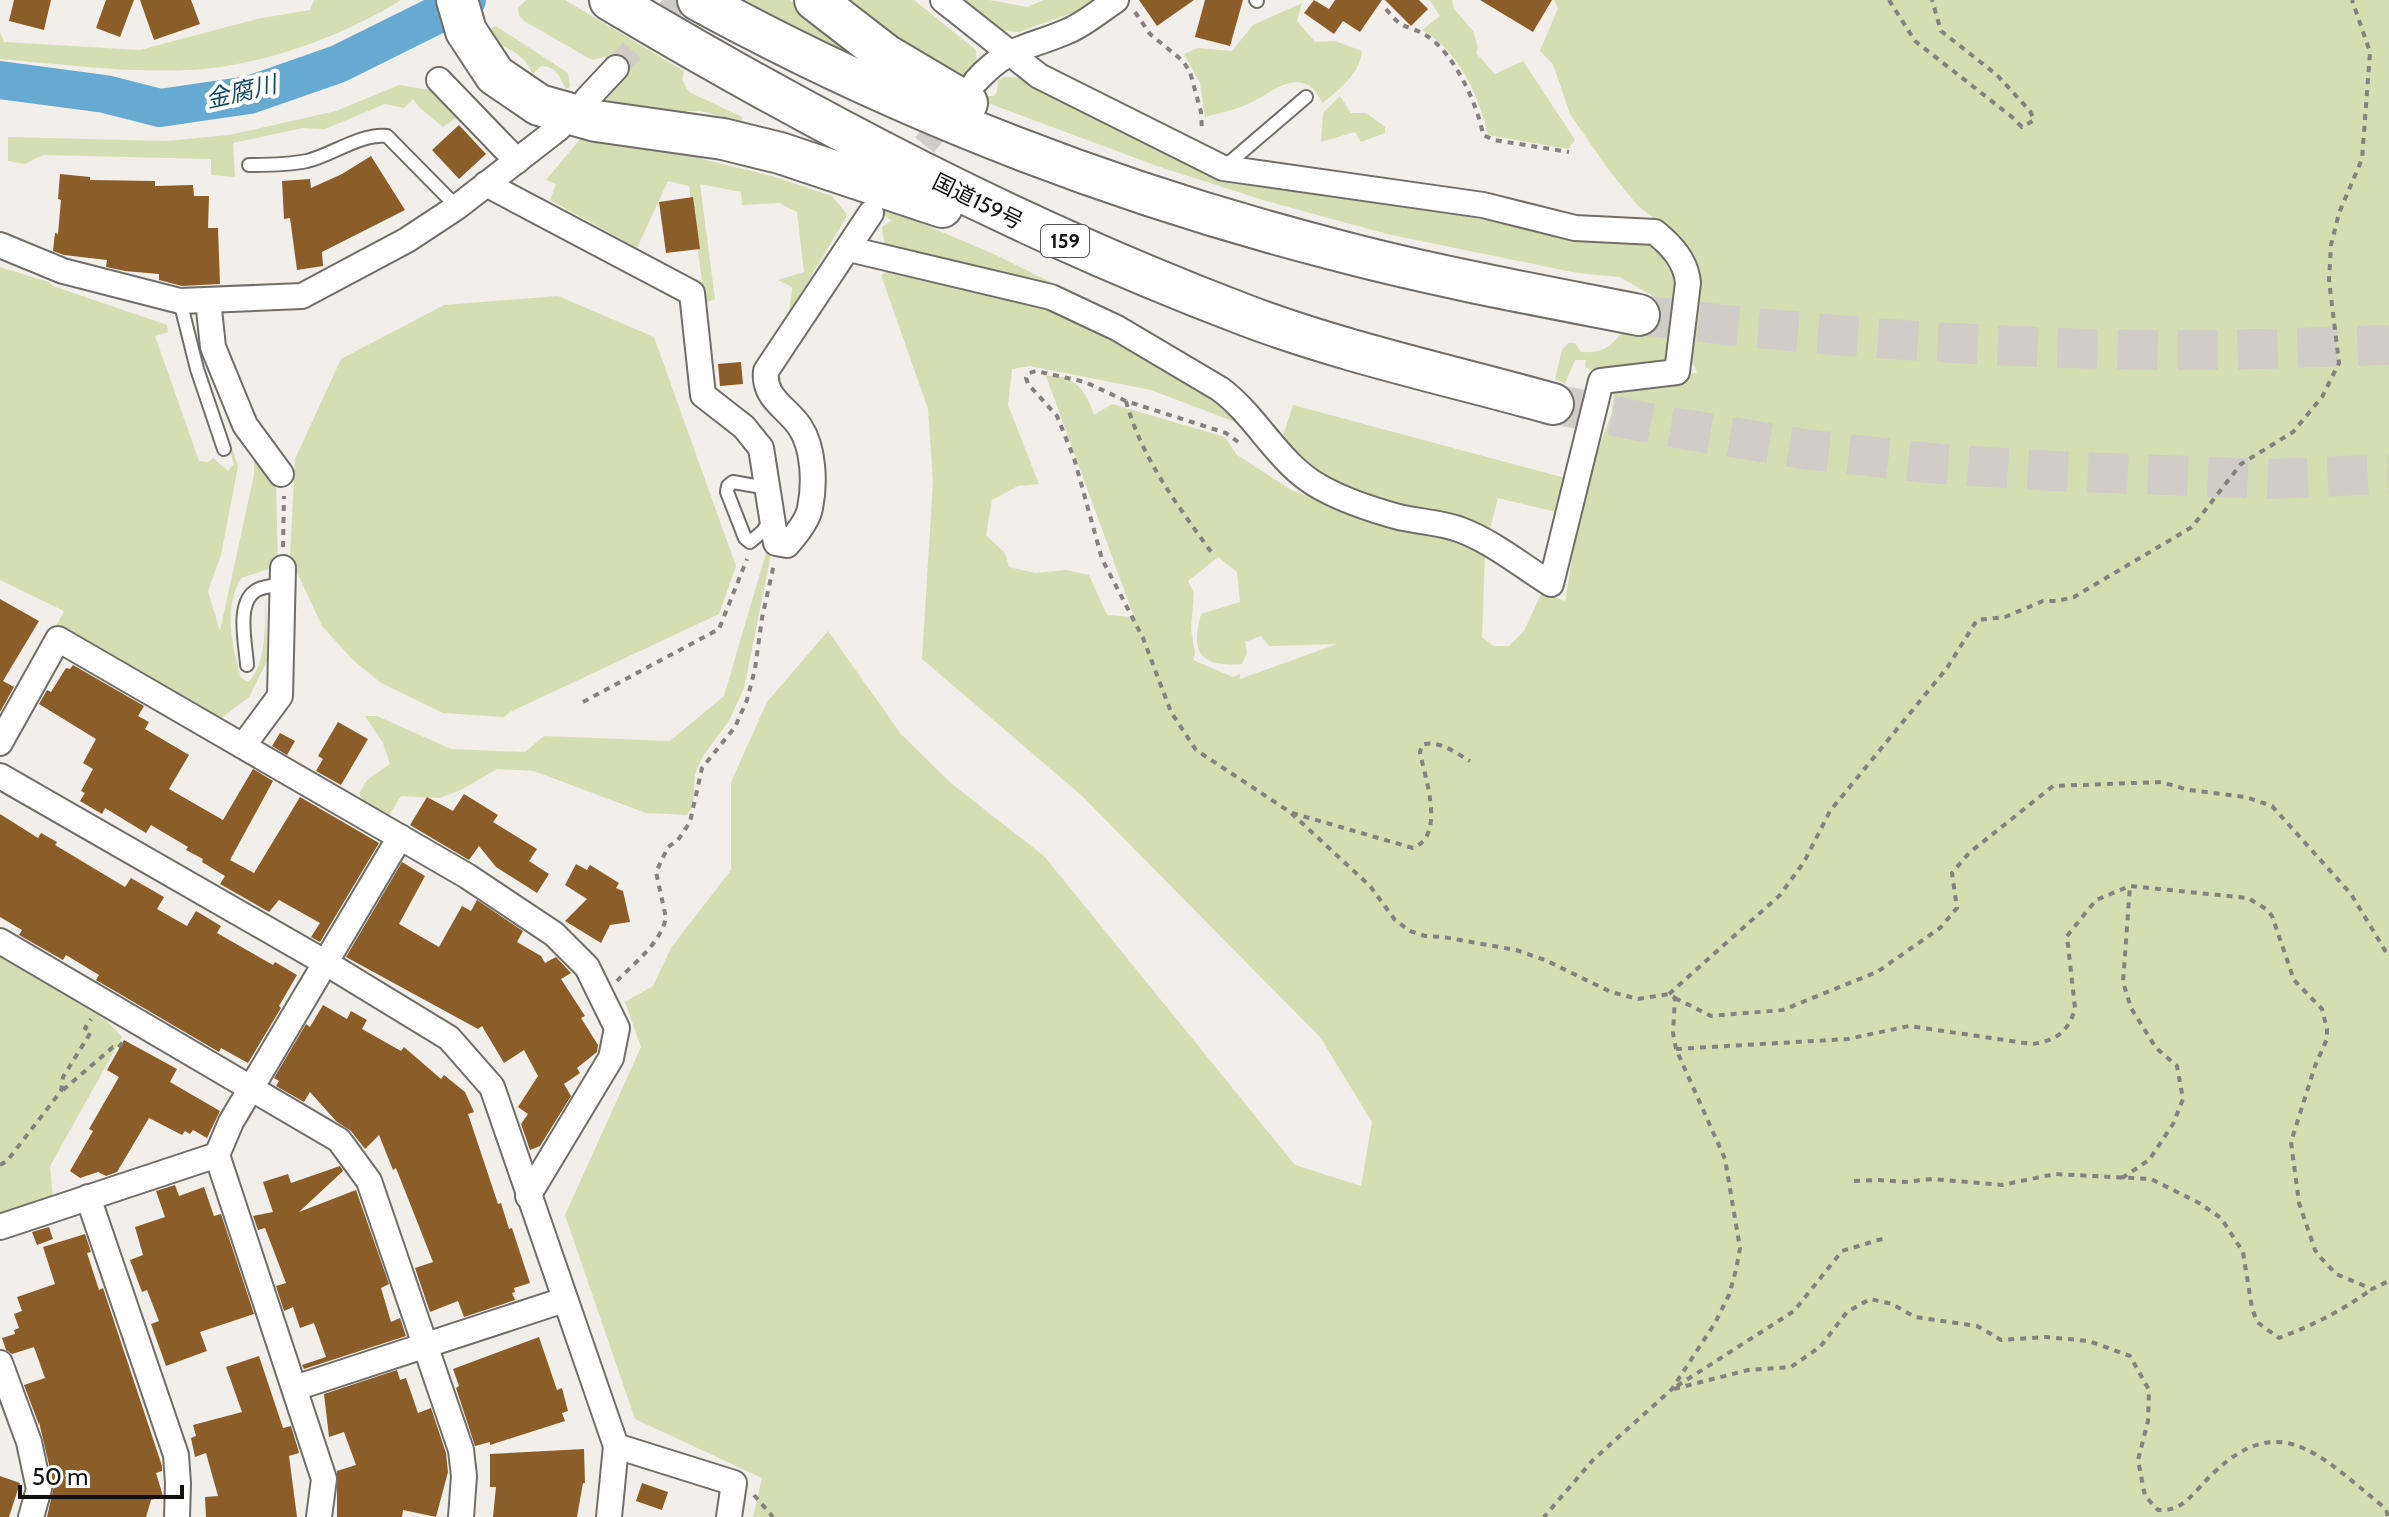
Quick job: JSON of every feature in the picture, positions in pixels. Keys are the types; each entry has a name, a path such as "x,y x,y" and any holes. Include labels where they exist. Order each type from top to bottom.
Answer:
{"highway":[{"name":"159","path":"457,0 466,31 495,75 539,105 596,121 723,139 780,153 878,184 1247,316"},
{"name":"国道159号","path":"610,0 738,76 1005,215 1112,262 1247,316 1553,404"},
{"path":"698,0 849,77 983,135 1163,199 1332,249 1639,315"},
{"path":"815,0 886,55 939,88 1015,127 1173,185 1558,299"}],"street":[{"path":"849,249 1051,297 1088,312 1239,403 1303,477 1322,488 1396,516 1459,529 1480,538 1551,584 1601,381 1677,372 1688,283 1683,260 1655,232 1575,228 1483,205 1223,168 1039,76 943,0"},
{"path":"976,81 991,65 1010,52 1125,6"},
{"path":"587,99 616,68"},
{"path":"439,80 517,161"},
{"path":"0,245 63,271 180,301 302,296 407,240 457,207 559,128"},
{"path":"486,184 692,293 703,395 744,427 761,448 772,517 766,540 787,545 810,510 812,456 801,428 767,389 764,383 766,371 871,213"},
{"path":"208,300 213,347 245,425 281,474"},
{"path":"243,746 280,696 282,576"},
{"path":"0,743 58,639 467,876 554,934 587,967 617,1028 611,1058 528,1196"},
{"path":"0,776 326,963 449,1038 492,1087 616,1446 609,1517"},
{"path":"319,1517 324,1479 217,1155 231,1122 400,837"},
{"path":"0,941 339,1140 369,1181 461,1450 464,1476 461,1517"},
{"path":"0,1227 217,1155"},
{"path":"88,1197 176,1455 177,1517"},
{"path":"295,1388 564,1300"},
{"path":"0,1363 29,1442 39,1489 31,1517"},
{"path":"616,1446 734,1483 729,1517"}],"lane":[{"path":"1223,168 1306,97"},
{"path":"249,165 309,161 372,137 387,136 457,207"},
{"path":"180,301 197,369 224,449"},
{"path":"766,540 750,542 745,538 727,492 733,482 767,488"},
{"path":"247,665 244,608 253,592 282,576"}],"path":[{"path":"1889,0 1915,41 1936,60 2022,127 2034,120 2030,111 1997,75 1941,31 1932,0"},
{"path":"1243,447 1226,433 1126,401 1085,382 1045,372 1029,373 1026,378 1057,416 1074,458 1102,559 1143,638 1171,712 1196,750 1290,812 1370,886 1395,920 1410,931 1516,950 1545,960 1611,992 1638,999 1669,994 1780,895 1804,862 1830,811 1947,668 1977,620 2005,617 2043,601 2074,597 2192,527 2241,464 2293,432 2322,397 2339,363 2329,280 2331,245 2339,213 2362,159 2370,52 2352,0"},
{"path":"1125,6 1150,34 1183,61 1190,72 1201,112 1202,140 1197,155"},
{"path":"1386,9 1398,25 1428,37 1450,59 1480,116 1483,135 1494,140 1569,152"},
{"path":"1126,401 1133,424 1164,486 1214,556"},
{"path":"281,474 284,486 282,576"},
{"path":"583,702 719,629 766,540 777,552 747,700 735,727 702,768 690,822 678,840 668,847 656,872 665,925 658,938 602,997"},
{"path":"1290,812 1413,848 1422,845 1429,835 1431,812 1420,752 1422,745 1429,742 1440,745 1470,761"},
{"path":"1669,994 1711,1016 1783,1010 1877,972 1940,928 1957,908 1952,873 1969,853 2053,786 2079,783 2161,782 2189,790 2246,797 2272,806 2351,894 2389,957"},
{"path":"1676,1049 1848,1039 1909,1026 2032,1044 2051,1042 2073,1019 2075,1008 2067,936 2096,900 2130,886 2248,898 2272,916 2294,980 2322,1009 2327,1029 2327,1039 2315,1066 2291,1142 2299,1203 2315,1250 2321,1258 2336,1274 2372,1289"},
{"path":"2121,1178 2149,1160 2173,1124 2183,1099 2177,1066 2156,1048 2131,1008 2123,982 2130,886"},
{"path":"1672,1389 1722,1309 1740,1248 1725,1159 1676,1049 1673,1033 1675,998"},
{"path":"61,1091 63,1077 91,1032 85,1028"},
{"path":"0,1165 7,1161 61,1091 113,1047 118,1048"},
{"path":"1854,1181 1932,1179 2002,1185 2055,1174 2151,1179 2221,1218 2243,1252 2257,1322 2279,1338 2329,1318 2389,1281"},
{"path":"1544,1517 1593,1460 1672,1389 1794,1311 1842,1251 1885,1238"},
{"path":"1672,1389 1748,1370 1791,1367 1820,1347 1847,1312 1870,1299 1892,1304 1915,1317 1977,1326 2001,1340 2046,1337 2089,1341 2130,1356 2149,1390 2148,1421 2138,1460 2145,1496 2158,1510 2173,1511 2221,1463 2249,1446 2271,1441 2300,1446 2327,1461 2386,1509 2388,1517"}],"green space":[{"path":"314,0 401,0 353,26 299,48 216,68 94,68 0,59 0,32 4,42 140,50 257,19 310,10"},
{"path":"526,0 565,0 684,71 682,80 689,92 742,117 742,122 701,111 687,111 687,119 602,105 631,71 604,57 592,60 526,22 519,16 518,8"},
{"path":"743,0 790,0 865,56 862,60"},
{"path":"829,0 914,0 976,50 977,66 963,76 988,96 994,96 998,81 1004,77 1021,78 1218,178 1488,216 1490,220 1511,226 1552,234 1655,240 1678,277 1665,361 1597,373 1585,367 1586,360 1575,360 1565,384 1555,379 1562,350 1568,343 1575,343 1581,352 1594,352 1608,346 1622,333 1647,330 1665,312 1659,300 1620,277 1577,273 1387,234 1263,200 1157,166 985,102"},
{"path":"953,0 989,0 1027,7 1044,0 1093,0 1097,4 1019,32 997,30"},
{"path":"1430,0 1452,0 1454,9 1473,31 1478,48 1476,53 1495,74 1523,61 1575,140 1568,149 1488,135 1466,76 1446,49 1422,30 1440,16"},
{"path":"1554,0 2389,0 2389,1517 753,1517 762,1478 635,1419 565,1215 641,1047 625,1002 653,986 671,948 731,870 731,782 767,702 828,631 901,734 952,784 1044,856 1295,1165 1361,1186 1372,1122 1320,1037 1081,795 922,659 933,482 928,409 881,275 893,268 1053,307 1223,404 1243,425 1151,390 1030,366 1012,369 1008,405 1039,484 1018,486 992,500 986,535 1005,553 1009,567 1035,573 1066,570 1089,575 1107,615 1134,617 1046,376 1056,376 1078,385 1094,415 1112,404 1225,437 1237,455 1293,491 1401,528 1434,534 1485,554 1482,637 1494,646 1509,646 1524,631 1542,592 1565,601 1585,485 1612,412 1614,393 1697,372 1689,356 1696,277 1682,240 1638,206 1570,114 1553,64 1540,51 1558,8","holes":["1218,557 1237,572 1240,602 1201,614 1198,648 1208,660 1242,664 1247,653 1245,642 1261,636 1269,646 1337,644 1240,679 1240,674 1233,677 1193,660 1191,629 1194,593 1188,581"]},
{"path":"1302,3 1297,21 1315,42 1335,41 1362,51 1357,67 1348,80 1323,103 1314,89 1298,82 1276,88 1243,106 1205,117 1200,83 1184,54 1198,48 1232,51 1253,25"},
{"path":"496,26 568,73 570,87 566,89 557,73 548,67 542,66 532,74 522,58 492,42 485,30"},
{"path":"399,85 437,91 488,140 487,152 483,144 456,118 443,127 413,99 404,108 385,104 325,129 303,128 233,143 235,177 211,175 211,159 43,155 25,164 8,161 8,137 166,141 229,135 336,111"},
{"path":"1340,96 1351,113 1366,113 1385,127 1385,133 1361,142 1355,132 1321,142 1323,113"},
{"path":"581,138 703,155 702,159 772,176 832,196 846,213 846,218 790,311 792,287 778,280 804,272 797,212 779,203 742,205 741,192 700,184 715,299 705,303 689,186 668,181 637,248 550,200 556,184 546,180"},
{"path":"857,196 996,255 1070,292 885,249 882,227 892,220 853,200"},
{"path":"0,267 167,325 168,332 155,336 199,461 208,462 213,458 228,471 234,464 201,356 238,466 221,555 208,591 220,631 254,475 254,460 245,437 276,482 278,566 241,578 235,590 231,615 232,640 241,678 248,682 262,654 266,597 267,661 249,697 216,722 55,628 64,611 0,580"},
{"path":"558,296 654,337 736,566 719,614 504,717 443,713 381,683 353,660 322,626 290,557 295,459 341,359 444,305"},
{"path":"1293,405 1569,479 1560,513 1498,498 1489,533 1381,504 1315,475 1282,439"},
{"path":"768,546 772,550 744,688 729,721 703,756 695,774 693,806 687,815 646,813 534,771 497,769 461,790 439,798 401,796 388,817 365,804 359,794 367,780 390,764 383,743 365,716 377,716 451,749 525,752 544,736 670,741 724,696"},
{"path":"0,957 106,1020 122,1037 50,1166 53,1199 0,1220"}],"building":[{"path":"14,0 51,0 44,30 9,21"},
{"path":"106,0 134,0 120,37 96,28"},
{"path":"140,0 191,0 200,24 154,40"},
{"path":"1139,0 1194,0 1157,26"},
{"path":"1205,0 1243,0 1230,46 1195,37"},
{"path":"1314,0 1329,9 1335,0 1382,0 1360,32 1343,21 1334,34 1304,13"},
{"path":"1385,0 1419,0 1428,9 1411,26"},
{"path":"1480,0 1552,0 1533,32"},
{"path":"459,125 486,154 459,179 432,150"},
{"path":"371,156 405,210 322,252 323,266 297,270 290,218 284,219 282,181 310,179 311,188"},
{"path":"60,174 90,177 90,180 155,181 155,186 193,185 194,196 209,196 208,228 218,228 220,284 182,286 159,280 159,274 106,267 107,260 53,251 55,233 58,234"},
{"path":"693,197 700,249 666,253 659,202"},
{"path":"741,362 743,384 720,386 718,364"},
{"path":"0,599 39,621 3,681 14,687 0,712"},
{"path":"73,665 144,706 138,716 149,722 145,729 189,755 169,789 223,820 253,769 273,781 230,860 254,873 300,797 379,843 320,942 311,937 320,923 279,900 269,912 220,884 225,876 186,850 188,847 151,825 146,833 105,808 102,814 80,801 85,793 81,791 93,769 83,763 96,739 39,704 47,690 51,692 66,668 70,669"},
{"path":"338,722 368,739 341,785 316,771 323,759 318,756"},
{"path":"280,733 295,741 287,755 272,746"},
{"path":"464,794 498,815 493,822 537,849 529,861 549,874 537,893 496,867 479,846 469,860 410,825 427,797 453,811"},
{"path":"0,814 38,838 41,833 57,842 55,845 125,887 131,878 164,897 157,909 187,926 196,911 221,926 217,933 297,975 248,1063 221,1048 219,1052 96,980 99,975 66,955 63,960 19,935 22,930 0,917"},
{"path":"402,862 425,876 399,924 439,947 462,906 471,911 477,900 523,931 517,942 541,956 545,963 556,957 571,973 561,979 585,1016 581,1018 598,1045 597,1052 577,1068 580,1073 564,1084 571,1096 540,1146 530,1150 521,1124 528,1114 518,1107 538,1076 524,1050 504,1063 482,1026 478,1029 346,957"},
{"path":"576,864 587,870 590,865 619,883 616,888 623,891 630,922 610,925 601,943 565,921 587,899 565,885"},
{"path":"323,1005 347,1019 351,1011 367,1020 362,1029 401,1051 404,1047 441,1079 444,1075 465,1092 474,1112 468,1114 498,1204 501,1203 509,1229 512,1228 530,1283 514,1288 515,1292 512,1293 515,1300 464,1317 458,1301 430,1312 415,1268 433,1262 396,1168 393,1170 379,1135 365,1149 351,1131 336,1121 310,1092 304,1102 276,1086 279,1081 274,1078 306,1024 310,1027"},
{"path":"124,1040 177,1069 170,1082 220,1111 207,1138 193,1130 190,1134 185,1131 182,1135 149,1118 117,1172 106,1176 98,1172 80,1178 70,1171 93,1131 89,1129 119,1077 107,1070"},
{"path":"340,1166 343,1171 299,1212 356,1190 389,1284 381,1288 391,1322 400,1318 406,1336 304,1369 302,1365 326,1357 314,1323 300,1328 293,1307 284,1311 276,1286 286,1283 265,1228 258,1230 253,1216 273,1212 263,1182 288,1174 291,1183"},
{"path":"175,1185 179,1196 204,1187 214,1216 221,1214 254,1314 200,1332 207,1351 166,1366 151,1324 159,1321 147,1290 142,1292 130,1260 143,1255 135,1227 165,1217 156,1191"},
{"path":"49,1227 53,1239 37,1245 32,1232"},
{"path":"85,1234 91,1252 87,1253 99,1290 103,1288 162,1466 162,1471 156,1473 163,1496 151,1500 146,1517 47,1517 54,1486 39,1422 39,1425 24,1385 45,1378 34,1347 12,1354 6,1350 2,1338 15,1334 14,1330 19,1328 14,1314 22,1311 17,1297 55,1284 43,1247"},
{"path":"539,1337 557,1390 562,1388 568,1411 562,1413 565,1421 490,1445 490,1442 475,1446 453,1369"},
{"path":"259,1356 283,1428 291,1426 299,1453 289,1456 297,1517 206,1517 205,1497 218,1496 206,1453 195,1457 191,1438 196,1436 193,1425 242,1412 226,1367"},
{"path":"397,1370 400,1380 406,1378 418,1413 431,1408 446,1453 448,1472 436,1517 403,1510 402,1517 337,1517 337,1471 356,1465 344,1432 329,1437 324,1394"},
{"path":"584,1449 585,1483 577,1517 493,1517 496,1487 490,1487 490,1454"},
{"path":"0,1476 20,1483 9,1517 0,1517"},
{"path":"642,1483 668,1492 662,1510 636,1501"}],"waterway":[{"name":"金腐川","path":"0,80 105,94 160,108 249,95 338,64 467,0"}],"tunnel":[{"path":"616,68 679,0"},
{"path":"902,173 952,111"},
{"path":"1639,315 1833,335 2029,347 2188,350 2389,345"},
{"path":"1553,404 1804,449 1939,464 2271,479 2389,474"}]}
